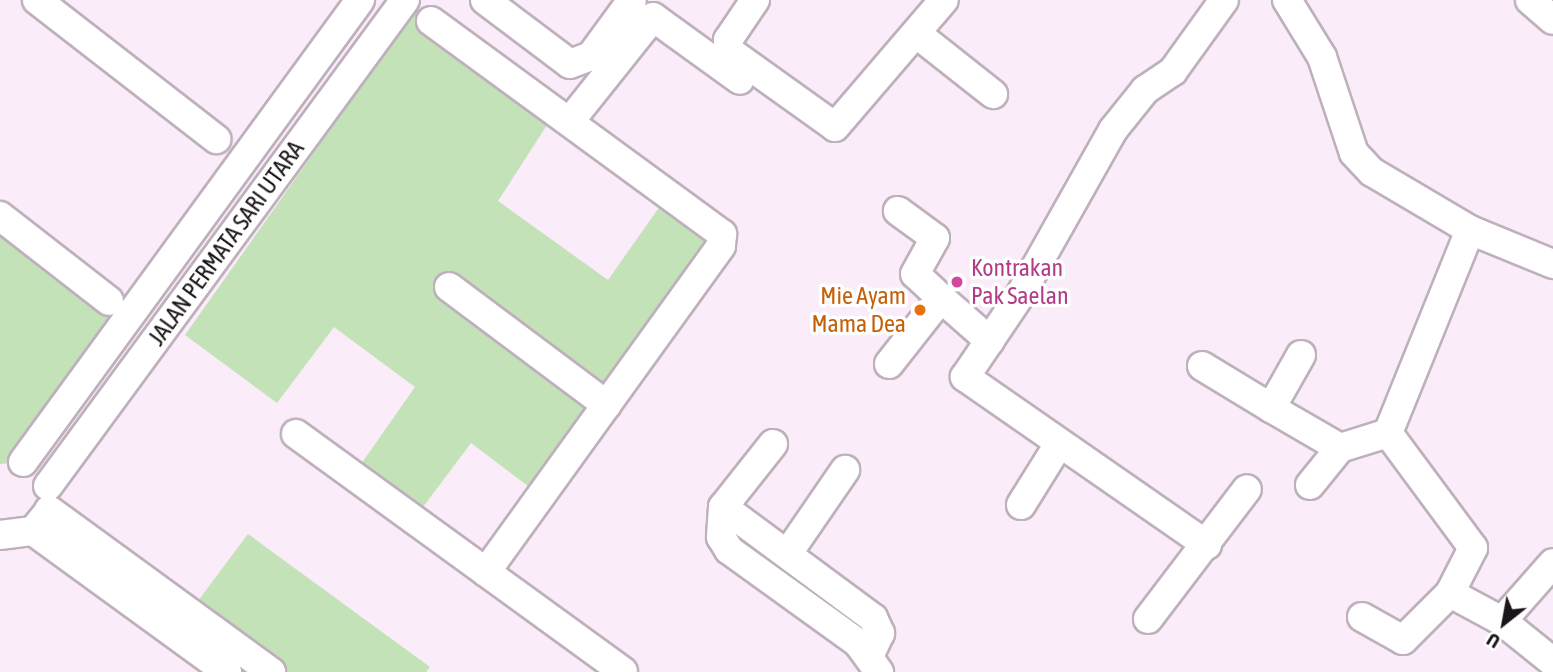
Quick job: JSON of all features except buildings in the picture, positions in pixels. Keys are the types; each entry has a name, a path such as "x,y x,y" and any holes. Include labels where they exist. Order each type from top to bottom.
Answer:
{"street":[{"path":"37,0 216,139"},
{"name":"JALAN PERMATA SARI UTARA","path":"11,463 360,0"},
{"name":"JALAN PERMATA SARI UTARA","path":"44,509 405,0"},
{"path":"485,0 570,64 591,57 632,0"},
{"path":"755,0 728,40 729,51 835,127 944,0"},
{"path":"1207,545 965,377 990,341 1114,131 1145,90 1177,66 1224,0"},
{"path":"1287,0 1322,57 1354,153 1419,204 1470,230 1553,264"},
{"path":"1530,0 1553,20"},
{"path":"570,121 653,17 801,126"},
{"path":"431,20 722,234 721,246 486,572"},
{"path":"917,34 993,94"},
{"path":"898,211 935,238 915,274 990,341"},
{"path":"0,216 109,301"},
{"path":"1388,433 1470,230"},
{"path":"449,287 607,405"},
{"path":"889,364 941,298"},
{"path":"1271,408 1301,355"},
{"path":"1202,366 1340,448"},
{"path":"1310,485 1340,448 1388,433"},
{"path":"1362,617 1404,640 1450,593 1474,550 1388,433"},
{"path":"296,434 623,672"},
{"path":"773,444 723,507 721,537 729,550 844,631 874,664"},
{"path":"1021,505 1059,444"},
{"path":"11,463 44,509 227,672"},
{"path":"788,553 845,470"},
{"path":"1148,619 1207,545 1247,489"},
{"path":"723,507 873,618 880,634 874,664"},
{"path":"0,535 44,509"},
{"path":"44,509 271,672"},
{"path":"1502,621 1553,563"},
{"path":"1450,593 1502,621 1553,662"}],"green space":[{"path":"416,8 556,111 498,201 608,280 670,192 722,234 541,496 471,443 420,511 359,467 415,387 334,327 277,403 185,335"},
{"path":"0,216 128,315 23,462 0,464"},
{"path":"248,534 430,667 426,672 271,672 189,613"}],"place":[{"name":"Kontrakan Pak Saelan","path":"957,282"},
{"name":"Mie Ayam Mama Dea","path":"920,310"}]}
